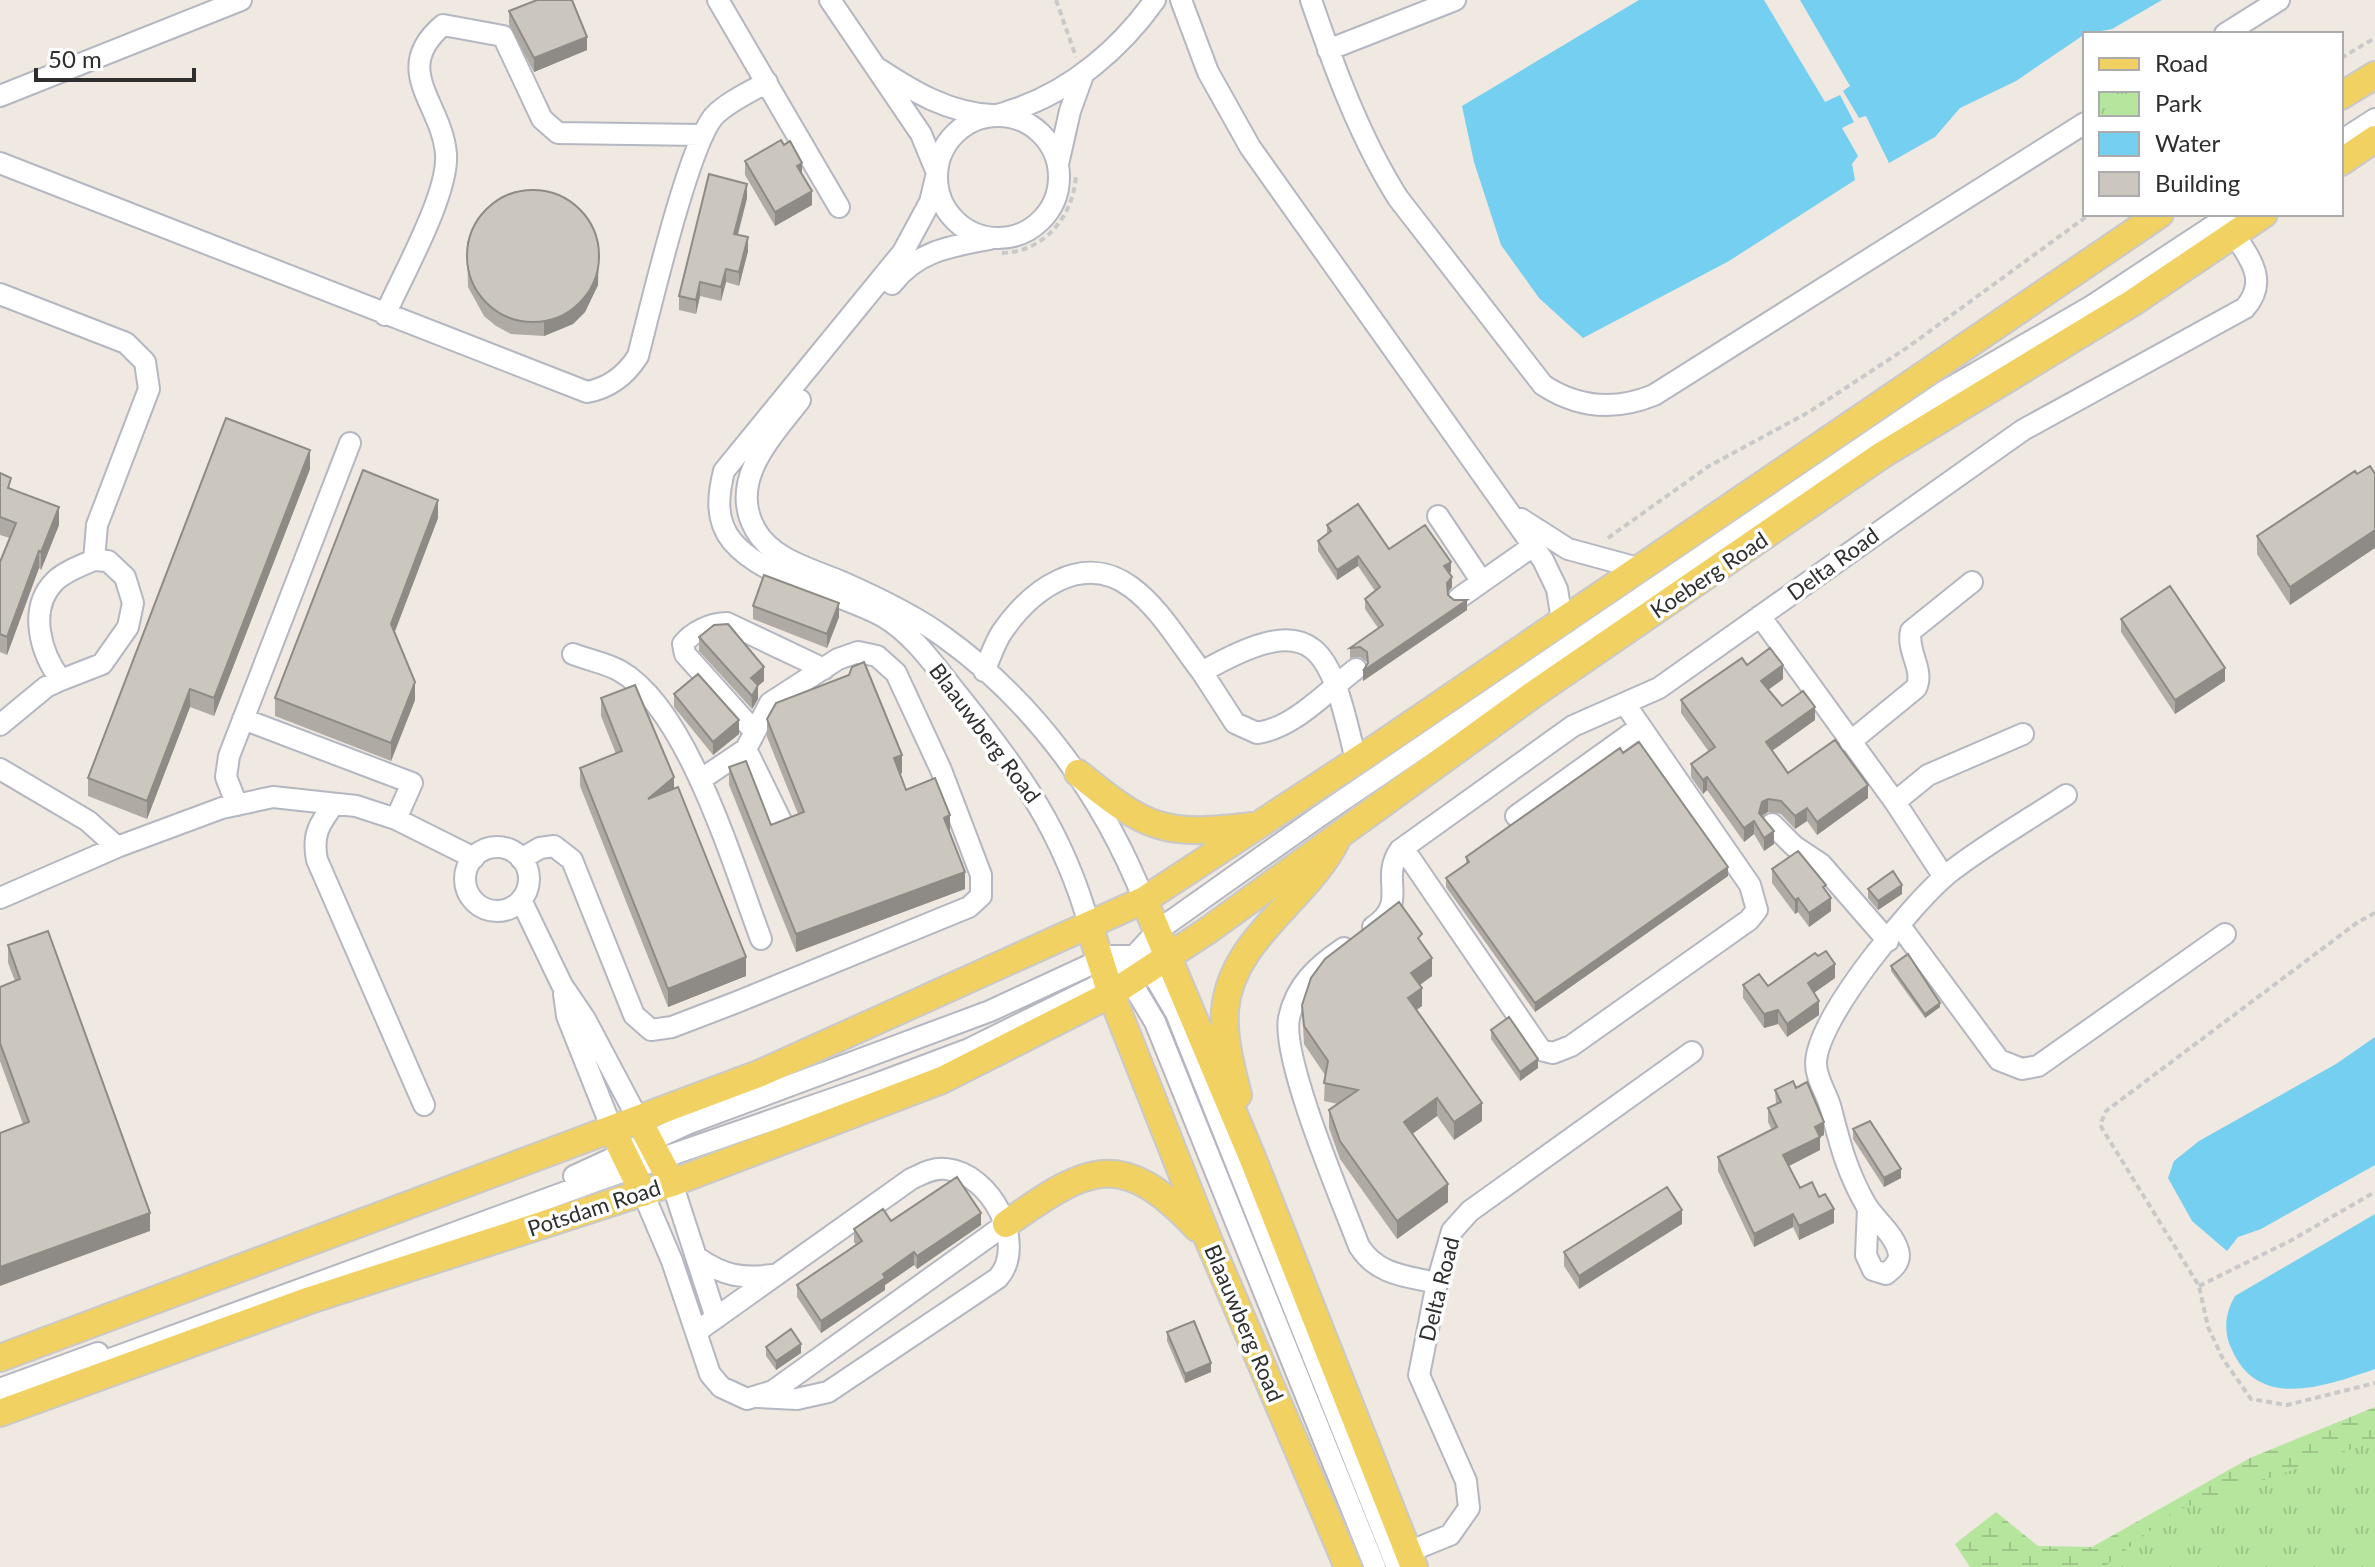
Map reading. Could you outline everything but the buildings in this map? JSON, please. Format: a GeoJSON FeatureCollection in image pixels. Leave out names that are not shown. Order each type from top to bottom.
{"type":"FeatureCollection","features":[{"type":"Feature","properties":{"kind":"main road"},"geometry":{"type":"LineString","coordinates":[[2343,95],[2375,75]]}},
{"type":"Feature","properties":{"kind":"main road"},"geometry":{"type":"LineString","coordinates":[[2343,161],[2375,139]]}},
{"type":"Feature","properties":{"kind":"main road","name":"Koeberg Road"},"geometry":{"type":"LineString","coordinates":[[1144,900],[1260,825],[2157,216]]}},
{"type":"Feature","properties":{"kind":"main road","name":"Koeberg Road"},"geometry":{"type":"LineString","coordinates":[[1127,972],[1342,830],[1882,455],[2132,303],[2227,220],[2252,216]]}},
{"type":"Feature","properties":{"kind":"main road"},"geometry":{"type":"LineString","coordinates":[[1078,773],[1127,812],[1156,826],[1187,832],[1260,825]]}},
{"type":"Feature","properties":{"kind":"main road"},"geometry":{"type":"LineString","coordinates":[[1252,1157],[1226,1040],[1225,1012],[1229,986],[1249,949],[1319,872],[1342,830]]}},
{"type":"Feature","properties":{"kind":"main road"},"geometry":{"type":"LineString","coordinates":[[0,1358],[623,1150],[649,1139],[761,1073],[1090,928],[1144,900]]}},
{"type":"Feature","properties":{"kind":"main road","name":"Blaauwberg Road"},"geometry":{"type":"LineString","coordinates":[[1127,972],[1157,931],[1144,900]]}},
{"type":"Feature","properties":{"kind":"main road","name":"Blaauwberg Road"},"geometry":{"type":"LineString","coordinates":[[1090,928],[1127,972],[1252,1157],[1406,1562]]}},
{"type":"Feature","properties":{"kind":"main road","name":"Blaauwberg Road"},"geometry":{"type":"LineString","coordinates":[[1127,972],[1208,1239],[1348,1567]]}},
{"type":"Feature","properties":{"kind":"main road","name":"Potsdam Road"},"geometry":{"type":"LineString","coordinates":[[0,1413],[310,1300],[672,1183],[942,1080],[1127,972]]}},
{"type":"Feature","properties":{"kind":"main road"},"geometry":{"type":"LineString","coordinates":[[649,1139],[672,1183]]}},
{"type":"Feature","properties":{"kind":"main road"},"geometry":{"type":"LineString","coordinates":[[623,1150],[643,1193]]}},
{"type":"Feature","properties":{"kind":"main road"},"geometry":{"type":"LineString","coordinates":[[1006,1224],[1069,1182],[1112,1173],[1135,1178],[1158,1189],[1208,1239]]}},
{"type":"Feature","properties":{"kind":"street"},"geometry":{"type":"LineString","coordinates":[[0,96],[241,0]]}},
{"type":"Feature","properties":{"kind":"street"},"geometry":{"type":"LineString","coordinates":[[718,0],[839,207]]}},
{"type":"Feature","properties":{"kind":"street"},"geometry":{"type":"LineString","coordinates":[[830,0],[921,134],[937,173],[942,204],[950,217],[990,246]]}},
{"type":"Feature","properties":{"kind":"street"},"geometry":{"type":"LineString","coordinates":[[1080,67],[1070,111],[1067,166],[1048,214],[1028,231],[990,246],[941,248],[918,259],[900,273],[763,449],[750,473],[747,490],[751,519],[725,528],[718,497],[724,471],[903,252],[930,202],[949,140],[977,119],[1039,101],[1080,67],[1121,40],[1155,0]]}},
{"type":"Feature","properties":{"kind":"street"},"geometry":{"type":"LineString","coordinates":[[1181,0],[1208,72],[1250,147],[1533,546],[1557,589],[1562,620]]}},
{"type":"Feature","properties":{"kind":"street"},"geometry":{"type":"LineString","coordinates":[[1311,0],[1328,50],[1380,170],[1398,198],[1528,368],[1560,396],[1603,406],[1621,405],[1654,395],[2083,124]]}},
{"type":"Feature","properties":{"kind":"street"},"geometry":{"type":"LineString","coordinates":[[1328,50],[1455,0]]}},
{"type":"Feature","properties":{"kind":"street"},"geometry":{"type":"LineString","coordinates":[[2228,32],[2279,0]]}},
{"type":"Feature","properties":{"kind":"street"},"geometry":{"type":"LineString","coordinates":[[385,315],[446,172],[443,140],[419,66],[423,45],[443,25],[503,36],[542,119],[558,133],[703,135]]}},
{"type":"Feature","properties":{"kind":"street"},"geometry":{"type":"LineString","coordinates":[[876,67],[927,99],[1023,121],[1045,138],[1067,166]]}},
{"type":"Feature","properties":{"kind":"street"},"geometry":{"type":"LineString","coordinates":[[0,163],[567,387],[587,392],[600,390],[629,370],[638,356],[703,135],[724,108],[767,82]]}},
{"type":"Feature","properties":{"kind":"street"},"geometry":{"type":"LineString","coordinates":[[2343,140],[2375,119]]}},
{"type":"Feature","properties":{"kind":"street"},"geometry":{"type":"LineString","coordinates":[[1157,931],[1930,400],[2090,307],[2227,220]]}},
{"type":"Feature","properties":{"kind":"street","name":"Delta Road"},"geometry":{"type":"LineString","coordinates":[[1403,848],[1573,726],[1659,688],[2023,430],[2245,308],[2256,293],[2258,279],[2227,220]]}},
{"type":"Feature","properties":{"kind":"street"},"geometry":{"type":"LineString","coordinates":[[0,294],[126,343],[145,362],[149,389],[97,525],[94,560]]}},
{"type":"Feature","properties":{"kind":"street"},"geometry":{"type":"LineString","coordinates":[[237,805],[226,777],[229,756],[350,443]]}},
{"type":"Feature","properties":{"kind":"street"},"geometry":{"type":"LineString","coordinates":[[1509,510],[1568,549],[1638,568]]}},
{"type":"Feature","properties":{"kind":"street"},"geometry":{"type":"LineString","coordinates":[[1438,516],[1482,582]]}},
{"type":"Feature","properties":{"kind":"street","name":"Blaauwberg Road"},"geometry":{"type":"LineString","coordinates":[[751,519],[756,531],[775,551],[889,606],[944,637],[1040,725],[1078,773],[1109,823],[1144,900]]}},
{"type":"Feature","properties":{"kind":"street","name":"Blaauwberg Road"},"geometry":{"type":"LineString","coordinates":[[725,528],[745,554],[771,569],[886,618],[922,651],[1034,794],[1080,889],[1090,928]]}},
{"type":"Feature","properties":{"kind":"street"},"geometry":{"type":"LineString","coordinates":[[1459,598],[1533,546]]}},
{"type":"Feature","properties":{"kind":"street"},"geometry":{"type":"LineString","coordinates":[[0,725],[46,687],[102,664],[128,627],[133,603],[125,577],[108,561],[94,560],[55,580],[45,597],[40,646],[61,680]]}},
{"type":"Feature","properties":{"kind":"street"},"geometry":{"type":"LineString","coordinates":[[984,671],[1000,635],[1027,602],[1052,584],[1083,571],[1114,577],[1135,590],[1202,672],[1235,723],[1257,733],[1284,724],[1356,669]]}},
{"type":"Feature","properties":{"kind":"street"},"geometry":{"type":"LineString","coordinates":[[1850,742],[1916,688],[1920,677],[1909,649],[1911,631],[1972,582]]}},
{"type":"Feature","properties":{"kind":"street"},"geometry":{"type":"LineString","coordinates":[[1760,616],[1895,802],[1944,877]]}},
{"type":"Feature","properties":{"kind":"street"},"geometry":{"type":"LineString","coordinates":[[783,825],[750,740],[685,654],[683,644],[686,639],[717,623],[727,623],[824,669]]}},
{"type":"Feature","properties":{"kind":"street"},"geometry":{"type":"LineString","coordinates":[[1202,672],[1246,648],[1290,639],[1318,654],[1338,683],[1356,760]]}},
{"type":"Feature","properties":{"kind":"street"},"geometry":{"type":"LineString","coordinates":[[521,859],[540,848],[554,846],[572,860],[634,1015],[651,1030],[672,1027],[724,1007],[969,907],[981,896],[981,875],[941,770],[896,673],[877,656],[858,652],[770,703],[750,740],[700,780]]}},
{"type":"Feature","properties":{"kind":"street"},"geometry":{"type":"LineString","coordinates":[[573,654],[620,671],[647,693],[672,728],[700,780],[761,939]]}},
{"type":"Feature","properties":{"kind":"street"},"geometry":{"type":"LineString","coordinates":[[1437,1283],[1380,1269],[1364,1253],[1313,1123],[1288,1035],[1293,1005],[1308,977],[1384,919],[1393,904],[1392,866],[1403,848],[1541,1050],[1553,1053],[1571,1046],[1749,920],[1757,910],[1750,885],[1625,704]]}},
{"type":"Feature","properties":{"kind":"street"},"geometry":{"type":"LineString","coordinates":[[243,719],[412,783],[396,819]]}},
{"type":"Feature","properties":{"kind":"street"},"geometry":{"type":"LineString","coordinates":[[1516,816],[1640,727]]}},
{"type":"Feature","properties":{"kind":"street"},"geometry":{"type":"LineString","coordinates":[[1895,802],[1928,775],[2023,734]]}},
{"type":"Feature","properties":{"kind":"street"},"geometry":{"type":"LineString","coordinates":[[0,769],[88,821],[117,847]]}},
{"type":"Feature","properties":{"kind":"street"},"geometry":{"type":"LineString","coordinates":[[1868,1208],[1846,1170],[1816,1062],[1827,1030],[1858,975],[1944,877],[2066,795]]}},
{"type":"Feature","properties":{"kind":"street"},"geometry":{"type":"LineString","coordinates":[[0,898],[117,847],[237,805],[273,797],[356,806],[396,819],[474,858]]}},
{"type":"Feature","properties":{"kind":"street"},"geometry":{"type":"LineString","coordinates":[[334,804],[319,824],[313,841],[317,860],[424,1105]]}},
{"type":"Feature","properties":{"kind":"street"},"geometry":{"type":"LineString","coordinates":[[1772,824],[1794,846],[1821,864],[1894,934],[1999,1060],[2022,1069],[2038,1066],[2225,934]]}},
{"type":"Feature","properties":{"kind":"street"},"geometry":{"type":"LineString","coordinates":[[501,847],[521,859],[529,883],[521,900],[504,910],[484,908],[476,903],[466,886],[468,866],[474,858],[491,848],[501,847]]}},
{"type":"Feature","properties":{"kind":"street"},"geometry":{"type":"LineString","coordinates":[[521,900],[562,985],[585,1019],[649,1139]]}},
{"type":"Feature","properties":{"kind":"street"},"geometry":{"type":"LineString","coordinates":[[649,1139],[969,1049],[1127,972]]}},
{"type":"Feature","properties":{"kind":"street"},"geometry":{"type":"LineString","coordinates":[[0,1400],[649,1139],[990,1011],[1127,972]]}},
{"type":"Feature","properties":{"kind":"street"},"geometry":{"type":"LineString","coordinates":[[1127,972],[1176,1013],[1406,1562]]}},
{"type":"Feature","properties":{"kind":"street"},"geometry":{"type":"LineString","coordinates":[[1127,972],[1155,1022],[1375,1567]]}},
{"type":"Feature","properties":{"kind":"street"},"geometry":{"type":"LineString","coordinates":[[562,985],[567,1016],[623,1150]]}},
{"type":"Feature","properties":{"kind":"street","name":"Delta Road"},"geometry":{"type":"LineString","coordinates":[[1406,1562],[1450,1535],[1469,1508],[1466,1481],[1419,1375],[1437,1283],[1452,1231],[1463,1218],[1692,1052]]}},
{"type":"Feature","properties":{"kind":"street"},"geometry":{"type":"LineString","coordinates":[[0,1389],[589,1170],[623,1150]]}},
{"type":"Feature","properties":{"kind":"street"},"geometry":{"type":"LineString","coordinates":[[643,1193],[696,1332],[702,1359],[721,1387],[747,1399],[797,1399],[828,1392],[977,1294],[1007,1267],[1011,1250],[1006,1224],[987,1196],[963,1173],[947,1168],[932,1169],[911,1179],[696,1332]]}},
{"type":"Feature","properties":{"kind":"street"},"geometry":{"type":"LineString","coordinates":[[672,1183],[716,1318]]}},
{"type":"Feature","properties":{"kind":"street"},"geometry":{"type":"LineString","coordinates":[[759,1397],[1006,1224]]}},
{"type":"Feature","properties":{"kind":"street"},"geometry":{"type":"LineString","coordinates":[[698,1258],[717,1271],[735,1277],[773,1275]]}},
{"type":"Feature","properties":{"kind":"path"},"geometry":{"type":"LineString","coordinates":[[1056,0],[1080,67]]}},
{"type":"Feature","properties":{"kind":"path"},"geometry":{"type":"LineString","coordinates":[[2343,57],[2375,38]]}},
{"type":"Feature","properties":{"kind":"path"},"geometry":{"type":"LineString","coordinates":[[990,246],[1025,249],[1053,231],[1073,199],[1067,166]]}},
{"type":"Feature","properties":{"kind":"path"},"geometry":{"type":"LineString","coordinates":[[1603,541],[1709,466],[1809,412],[1908,347],[2087,216]]}},
{"type":"Feature","properties":{"kind":"path"},"geometry":{"type":"LineString","coordinates":[[2375,913],[2358,922],[2106,1111],[2100,1125],[2199,1286],[2208,1327],[2223,1359],[2251,1399],[2287,1405],[2375,1383]]}},
{"type":"Feature","properties":{"kind":"path"},"geometry":{"type":"LineString","coordinates":[[2199,1286],[2288,1242],[2375,1192]]}},
{"type":"Feature","properties":{"kind":"green space"},"geometry":{"type":"Polygon","coordinates":[[[2375,1407],[2375,1567],[1970,1567],[1955,1544],[1996,1512],[2038,1546],[2092,1547],[2250,1458],[2375,1407]]]}},
{"type":"Feature","properties":{"kind":"green space"},"geometry":{"type":"Polygon","coordinates":[[[2375,1441],[2375,1567],[2104,1567],[2175,1511],[2375,1441]]]}},
{"type":"Feature","properties":{"kind":"water"},"geometry":{"type":"Polygon","coordinates":[[[1639,0],[1764,0],[1825,102],[1840,95],[1854,122],[1842,128],[1858,156],[1852,164],[1855,180],[1729,261],[1583,338],[1539,298],[1501,245],[1474,162],[1462,106],[1639,0]]]}},
{"type":"Feature","properties":{"kind":"water"},"geometry":{"type":"Polygon","coordinates":[[[1800,0],[2162,0],[2112,29],[2083,32],[2083,35],[2016,81],[1960,108],[1935,137],[1889,163],[1866,116],[1859,118],[1843,91],[1850,86],[1800,0]]]}},
{"type":"Feature","properties":{"kind":"water"},"geometry":{"type":"Polygon","coordinates":[[[2375,1037],[2375,1165],[2261,1229],[2238,1237],[2227,1251],[2192,1221],[2168,1178],[2174,1161],[2199,1141],[2336,1064],[2375,1037]]]}},
{"type":"Feature","properties":{"kind":"water"},"geometry":{"type":"Polygon","coordinates":[[[2375,1214],[2375,1369],[2315,1387],[2276,1387],[2259,1381],[2244,1369],[2227,1336],[2226,1323],[2235,1296],[2375,1214]]]}}]}
